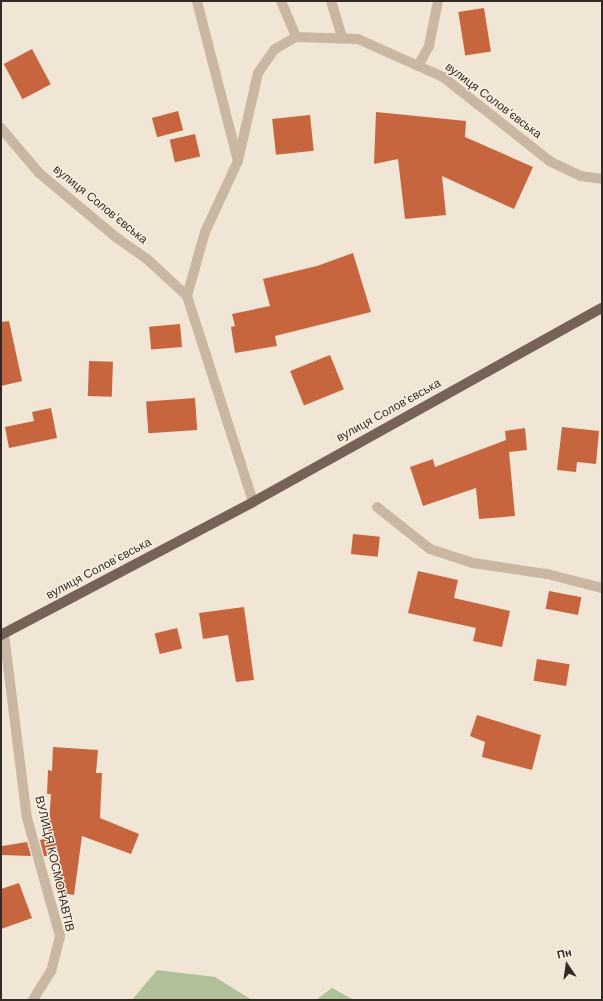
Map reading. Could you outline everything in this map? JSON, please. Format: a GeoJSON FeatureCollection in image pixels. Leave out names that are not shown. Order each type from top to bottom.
{"type":"FeatureCollection","features":[{"type":"Feature","properties":{"kind":"main road","name":"вулиця Соловʼєвська"},"geometry":{"type":"LineString","coordinates":[[3,635],[252,502],[602,308]]}},
{"type":"Feature","properties":{"kind":"street"},"geometry":{"type":"LineString","coordinates":[[197,1],[238,161]]}},
{"type":"Feature","properties":{"kind":"street"},"geometry":{"type":"LineString","coordinates":[[187,296],[205,232],[238,161],[258,73],[275,49],[296,37],[281,1]]}},
{"type":"Feature","properties":{"kind":"street"},"geometry":{"type":"LineString","coordinates":[[330,1],[342,38]]}},
{"type":"Feature","properties":{"kind":"street"},"geometry":{"type":"LineString","coordinates":[[418,66],[429,46],[438,1]]}},
{"type":"Feature","properties":{"kind":"street","name":"вулиця Соловʼєвська"},"geometry":{"type":"LineString","coordinates":[[296,37],[358,39],[443,77],[551,162],[581,176],[602,179]]}},
{"type":"Feature","properties":{"kind":"street","name":"вулиця Соловʼєвська"},"geometry":{"type":"LineString","coordinates":[[1,128],[40,173],[117,238],[147,259],[187,296],[252,502]]}},
{"type":"Feature","properties":{"kind":"street"},"geometry":{"type":"LineString","coordinates":[[378,506],[430,549],[473,563],[547,574],[602,588]]}},
{"type":"Feature","properties":{"kind":"street","name":"ВУЛИЦЯ КОСМОНАВТІВ"},"geometry":{"type":"LineString","coordinates":[[3,635],[27,818],[60,936],[51,971],[33,1000]]}},
{"type":"Feature","properties":{"kind":"green space"},"geometry":{"type":"Polygon","coordinates":[[[157,970],[215,977],[252,1000],[132,1000],[157,970]]]}},
{"type":"Feature","properties":{"kind":"green space"},"geometry":{"type":"Polygon","coordinates":[[[332,988],[354,1000],[316,1000],[332,988]]]}},
{"type":"Feature","properties":{"kind":"building"},"geometry":{"type":"Polygon","coordinates":[[[484,8],[491,51],[465,56],[458,12],[484,8]]]}},
{"type":"Feature","properties":{"kind":"building"},"geometry":{"type":"Polygon","coordinates":[[[32,49],[51,84],[23,99],[4,64],[32,49]]]}},
{"type":"Feature","properties":{"kind":"building"},"geometry":{"type":"Polygon","coordinates":[[[178,111],[183,130],[157,137],[152,118],[178,111]]]}},
{"type":"Feature","properties":{"kind":"building"},"geometry":{"type":"Polygon","coordinates":[[[376,112],[466,121],[465,137],[533,167],[514,209],[442,176],[446,215],[405,219],[398,159],[374,164],[376,112]]]}},
{"type":"Feature","properties":{"kind":"building"},"geometry":{"type":"Polygon","coordinates":[[[310,115],[314,151],[276,155],[272,119],[310,115]]]}},
{"type":"Feature","properties":{"kind":"building"},"geometry":{"type":"Polygon","coordinates":[[[195,134],[200,156],[175,162],[170,140],[195,134]]]}},
{"type":"Feature","properties":{"kind":"building"},"geometry":{"type":"Polygon","coordinates":[[[353,253],[371,312],[275,336],[277,346],[235,353],[231,327],[235,326],[232,314],[270,306],[263,279],[317,266],[353,253]]]}},
{"type":"Feature","properties":{"kind":"building"},"geometry":{"type":"Polygon","coordinates":[[[9,321],[22,381],[1,386],[1,322],[9,321]]]}},
{"type":"Feature","properties":{"kind":"building"},"geometry":{"type":"Polygon","coordinates":[[[180,324],[182,347],[151,350],[149,327],[180,324]]]}},
{"type":"Feature","properties":{"kind":"building"},"geometry":{"type":"Polygon","coordinates":[[[330,355],[344,389],[304,405],[290,371],[330,355]]]}},
{"type":"Feature","properties":{"kind":"building"},"geometry":{"type":"Polygon","coordinates":[[[89,361],[113,362],[112,397],[88,396],[89,361]]]}},
{"type":"Feature","properties":{"kind":"building"},"geometry":{"type":"Polygon","coordinates":[[[195,398],[197,430],[148,433],[146,401],[195,398]]]}},
{"type":"Feature","properties":{"kind":"building"},"geometry":{"type":"Polygon","coordinates":[[[51,408],[57,438],[9,448],[5,427],[34,421],[32,412],[51,408]]]}},
{"type":"Feature","properties":{"kind":"building"},"geometry":{"type":"Polygon","coordinates":[[[562,427],[599,431],[596,464],[577,462],[576,472],[557,470],[562,427]]]}},
{"type":"Feature","properties":{"kind":"building"},"geometry":{"type":"Polygon","coordinates":[[[525,428],[527,450],[509,452],[515,516],[479,519],[476,488],[423,506],[410,467],[433,459],[435,467],[506,440],[505,431],[525,428]]]}},
{"type":"Feature","properties":{"kind":"building"},"geometry":{"type":"Polygon","coordinates":[[[353,534],[380,537],[378,557],[351,554],[353,534]]]}},
{"type":"Feature","properties":{"kind":"building"},"geometry":{"type":"Polygon","coordinates":[[[418,571],[458,580],[454,598],[510,611],[502,647],[473,641],[476,628],[408,613],[418,571]]]}},
{"type":"Feature","properties":{"kind":"building"},"geometry":{"type":"Polygon","coordinates":[[[549,591],[581,597],[578,615],[546,609],[549,591]]]}},
{"type":"Feature","properties":{"kind":"building"},"geometry":{"type":"Polygon","coordinates":[[[244,607],[254,680],[236,682],[228,635],[203,639],[199,613],[244,607]]]}},
{"type":"Feature","properties":{"kind":"building"},"geometry":{"type":"Polygon","coordinates":[[[177,628],[182,648],[160,654],[155,634],[177,628]]]}},
{"type":"Feature","properties":{"kind":"building"},"geometry":{"type":"Polygon","coordinates":[[[537,659],[570,664],[566,686],[534,681],[537,659]]]}},
{"type":"Feature","properties":{"kind":"building"},"geometry":{"type":"Polygon","coordinates":[[[477,715],[541,735],[532,770],[482,757],[485,742],[470,736],[477,715]]]}},
{"type":"Feature","properties":{"kind":"building"},"geometry":{"type":"Polygon","coordinates":[[[53,747],[98,750],[96,773],[102,773],[100,818],[139,834],[131,854],[82,836],[74,895],[56,892],[60,857],[44,856],[40,840],[48,838],[51,794],[47,794],[48,770],[52,771],[53,747]]]}},
{"type":"Feature","properties":{"kind":"building"},"geometry":{"type":"Polygon","coordinates":[[[27,842],[31,856],[2,855],[2,846],[27,842]]]}},
{"type":"Feature","properties":{"kind":"building"},"geometry":{"type":"Polygon","coordinates":[[[19,883],[32,918],[1,929],[1,889],[19,883]]]}}]}
